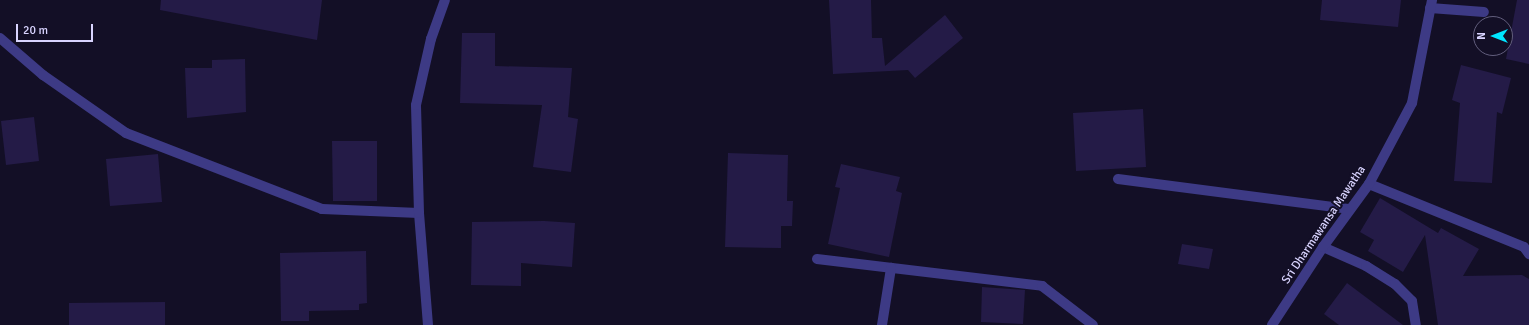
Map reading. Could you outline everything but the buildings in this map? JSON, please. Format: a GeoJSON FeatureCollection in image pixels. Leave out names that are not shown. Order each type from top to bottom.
{"type":"FeatureCollection","features":[{"type":"Feature","properties":{"kind":"street"},"geometry":{"type":"LineString","coordinates":[[428,325],[419,213],[416,105],[431,39],[445,0]]}},
{"type":"Feature","properties":{"kind":"street"},"geometry":{"type":"LineString","coordinates":[[1431,4],[1484,12]]}},
{"type":"Feature","properties":{"kind":"street","name":"Sri Dharmawansa Mawatha"},"geometry":{"type":"LineString","coordinates":[[1272,325],[1323,247],[1369,184],[1412,103],[1431,4]]}},
{"type":"Feature","properties":{"kind":"street"},"geometry":{"type":"LineString","coordinates":[[0,38],[43,75],[126,132],[322,209],[419,213]]}},
{"type":"Feature","properties":{"kind":"street"},"geometry":{"type":"LineString","coordinates":[[1118,179],[1350,209]]}},
{"type":"Feature","properties":{"kind":"street"},"geometry":{"type":"LineString","coordinates":[[1369,184],[1524,248],[1529,254]]}},
{"type":"Feature","properties":{"kind":"street"},"geometry":{"type":"LineString","coordinates":[[1323,247],[1366,266],[1395,284],[1412,301],[1416,325]]}},
{"type":"Feature","properties":{"kind":"street"},"geometry":{"type":"LineString","coordinates":[[817,259],[1042,286],[1093,325]]}},
{"type":"Feature","properties":{"kind":"street"},"geometry":{"type":"LineString","coordinates":[[882,325],[891,268]]}}]}
